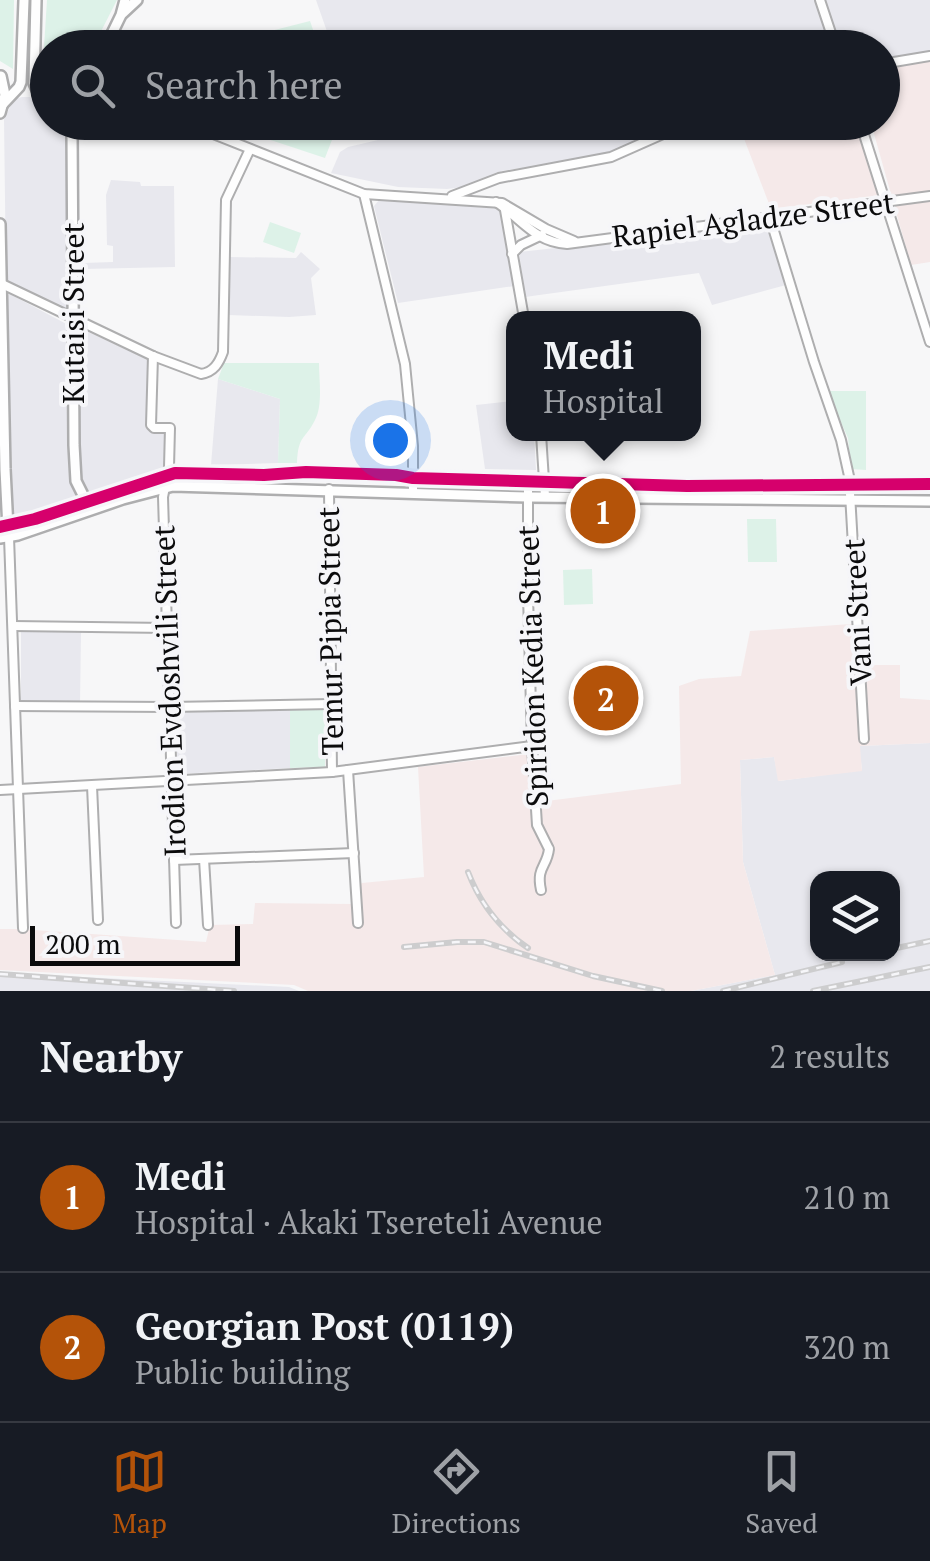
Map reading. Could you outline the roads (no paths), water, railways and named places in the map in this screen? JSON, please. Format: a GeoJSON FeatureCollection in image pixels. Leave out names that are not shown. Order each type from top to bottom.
{"type":"FeatureCollection","features":[{"type":"Feature","properties":{"kind":"main road"},"geometry":{"type":"LineString","coordinates":[[24,0],[31,30]]}},
{"type":"Feature","properties":{"kind":"main road"},"geometry":{"type":"LineString","coordinates":[[2,109],[20,87],[36,0]]}},
{"type":"Feature","properties":{"kind":"main road"},"geometry":{"type":"LineString","coordinates":[[114,30],[125,0]]}},
{"type":"Feature","properties":{"kind":"main road"},"geometry":{"type":"LineString","coordinates":[[122,14],[137,0]]}},
{"type":"Feature","properties":{"kind":"main road"},"geometry":{"type":"LineString","coordinates":[[0,75],[16,81],[21,72]]}},
{"type":"Feature","properties":{"kind":"main road"},"geometry":{"type":"LineString","coordinates":[[0,75],[4,87],[2,109]]}},
{"type":"Feature","properties":{"kind":"main road","name":"Kutaisi Street"},"geometry":{"type":"LineString","coordinates":[[72,140],[76,480],[86,501]]}},
{"type":"Feature","properties":{"kind":"main road"},"geometry":{"type":"LineString","coordinates":[[0,224],[4,532]]}},
{"type":"Feature","properties":{"kind":"main road"},"geometry":{"type":"LineString","coordinates":[[4,532],[86,501],[191,472],[687,486],[930,484]]}},
{"type":"Feature","properties":{"kind":"main road"},"geometry":{"type":"LineString","coordinates":[[4,532],[164,488],[190,486],[528,497],[930,501]]}},
{"type":"Feature","properties":{"kind":"street"},"geometry":{"type":"LineString","coordinates":[[820,0],[830,30]]}},
{"type":"Feature","properties":{"kind":"street"},"geometry":{"type":"LineString","coordinates":[[900,61],[930,56]]}},
{"type":"Feature","properties":{"kind":"street","name":"Rapiel Agladze Street"},"geometry":{"type":"LineString","coordinates":[[227,140],[364,194],[509,205],[546,229],[576,242]]}},
{"type":"Feature","properties":{"kind":"street"},"geometry":{"type":"LineString","coordinates":[[446,198],[499,178],[611,158],[650,140]]}},
{"type":"Feature","properties":{"kind":"street"},"geometry":{"type":"LineString","coordinates":[[866,140],[930,342]]}},
{"type":"Feature","properties":{"kind":"street"},"geometry":{"type":"LineString","coordinates":[[0,283],[154,356],[202,374],[215,368],[222,355],[225,318],[225,205],[250,149]]}},
{"type":"Feature","properties":{"kind":"street"},"geometry":{"type":"LineString","coordinates":[[364,194],[405,364],[413,492]]}},
{"type":"Feature","properties":{"kind":"street","name":"Rapiel Agladze Street"},"geometry":{"type":"LineString","coordinates":[[500,205],[528,230],[552,243],[930,196]]}},
{"type":"Feature","properties":{"kind":"street"},"geometry":{"type":"LineString","coordinates":[[500,205],[523,311]]}},
{"type":"Feature","properties":{"kind":"street","name":"Vani Street"},"geometry":{"type":"LineString","coordinates":[[770,218],[842,440],[850,484],[864,739]]}},
{"type":"Feature","properties":{"kind":"street"},"geometry":{"type":"LineString","coordinates":[[512,254],[514,246],[535,222]]}},
{"type":"Feature","properties":{"kind":"street"},"geometry":{"type":"LineString","coordinates":[[512,254],[539,238],[546,229]]}},
{"type":"Feature","properties":{"kind":"street","name":"Irodion Evdoshvili Street"},"geometry":{"type":"LineString","coordinates":[[154,356],[151,425],[170,428],[164,488],[176,923]]}},
{"type":"Feature","properties":{"kind":"street"},"geometry":{"type":"LineString","coordinates":[[542,441],[545,496]]}},
{"type":"Feature","properties":{"kind":"street","name":"Spiridon Kedia Street"},"geometry":{"type":"LineString","coordinates":[[528,482],[532,746],[537,824],[549,854],[539,872],[541,890]]}},
{"type":"Feature","properties":{"kind":"street","name":"Temur Pipia Street"},"geometry":{"type":"LineString","coordinates":[[328,490],[332,772]]}},
{"type":"Feature","properties":{"kind":"street"},"geometry":{"type":"LineString","coordinates":[[4,532],[13,626],[23,928]]}},
{"type":"Feature","properties":{"kind":"street"},"geometry":{"type":"LineString","coordinates":[[13,626],[168,628]]}},
{"type":"Feature","properties":{"kind":"street"},"geometry":{"type":"LineString","coordinates":[[0,669],[14,669]]}},
{"type":"Feature","properties":{"kind":"street"},"geometry":{"type":"LineString","coordinates":[[15,706],[331,704]]}},
{"type":"Feature","properties":{"kind":"street"},"geometry":{"type":"LineString","coordinates":[[0,790],[332,772],[532,746]]}},
{"type":"Feature","properties":{"kind":"street","name":"Temur Pipia Street"},"geometry":{"type":"LineString","coordinates":[[348,770],[358,923]]}},
{"type":"Feature","properties":{"kind":"street"},"geometry":{"type":"LineString","coordinates":[[92,786],[98,920]]}},
{"type":"Feature","properties":{"kind":"street"},"geometry":{"type":"LineString","coordinates":[[174,860],[354,853]]}},
{"type":"Feature","properties":{"kind":"street"},"geometry":{"type":"LineString","coordinates":[[204,859],[208,925]]}},
{"type":"Feature","properties":{"kind":"railway"},"geometry":{"type":"LineString","coordinates":[[468,872],[492,914],[528,948]]}},
{"type":"Feature","properties":{"kind":"railway"},"geometry":{"type":"LineString","coordinates":[[900,947],[930,941]]}},
{"type":"Feature","properties":{"kind":"railway"},"geometry":{"type":"LineString","coordinates":[[404,947],[484,942],[593,976],[662,991]]}},
{"type":"Feature","properties":{"kind":"railway"},"geometry":{"type":"LineString","coordinates":[[723,991],[842,962]]}},
{"type":"Feature","properties":{"kind":"railway"},"geometry":{"type":"LineString","coordinates":[[813,991],[930,967]]}},
{"type":"Feature","properties":{"kind":"railway"},"geometry":{"type":"LineString","coordinates":[[0,974],[234,991]]}},
{"type":"Feature","properties":{"kind":"place","name":"Medi"},"geometry":{"type":"Point","coordinates":[603,511]}},
{"type":"Feature","properties":{"kind":"place","name":"Georgian Post (0119)"},"geometry":{"type":"Point","coordinates":[606,698]}}]}
